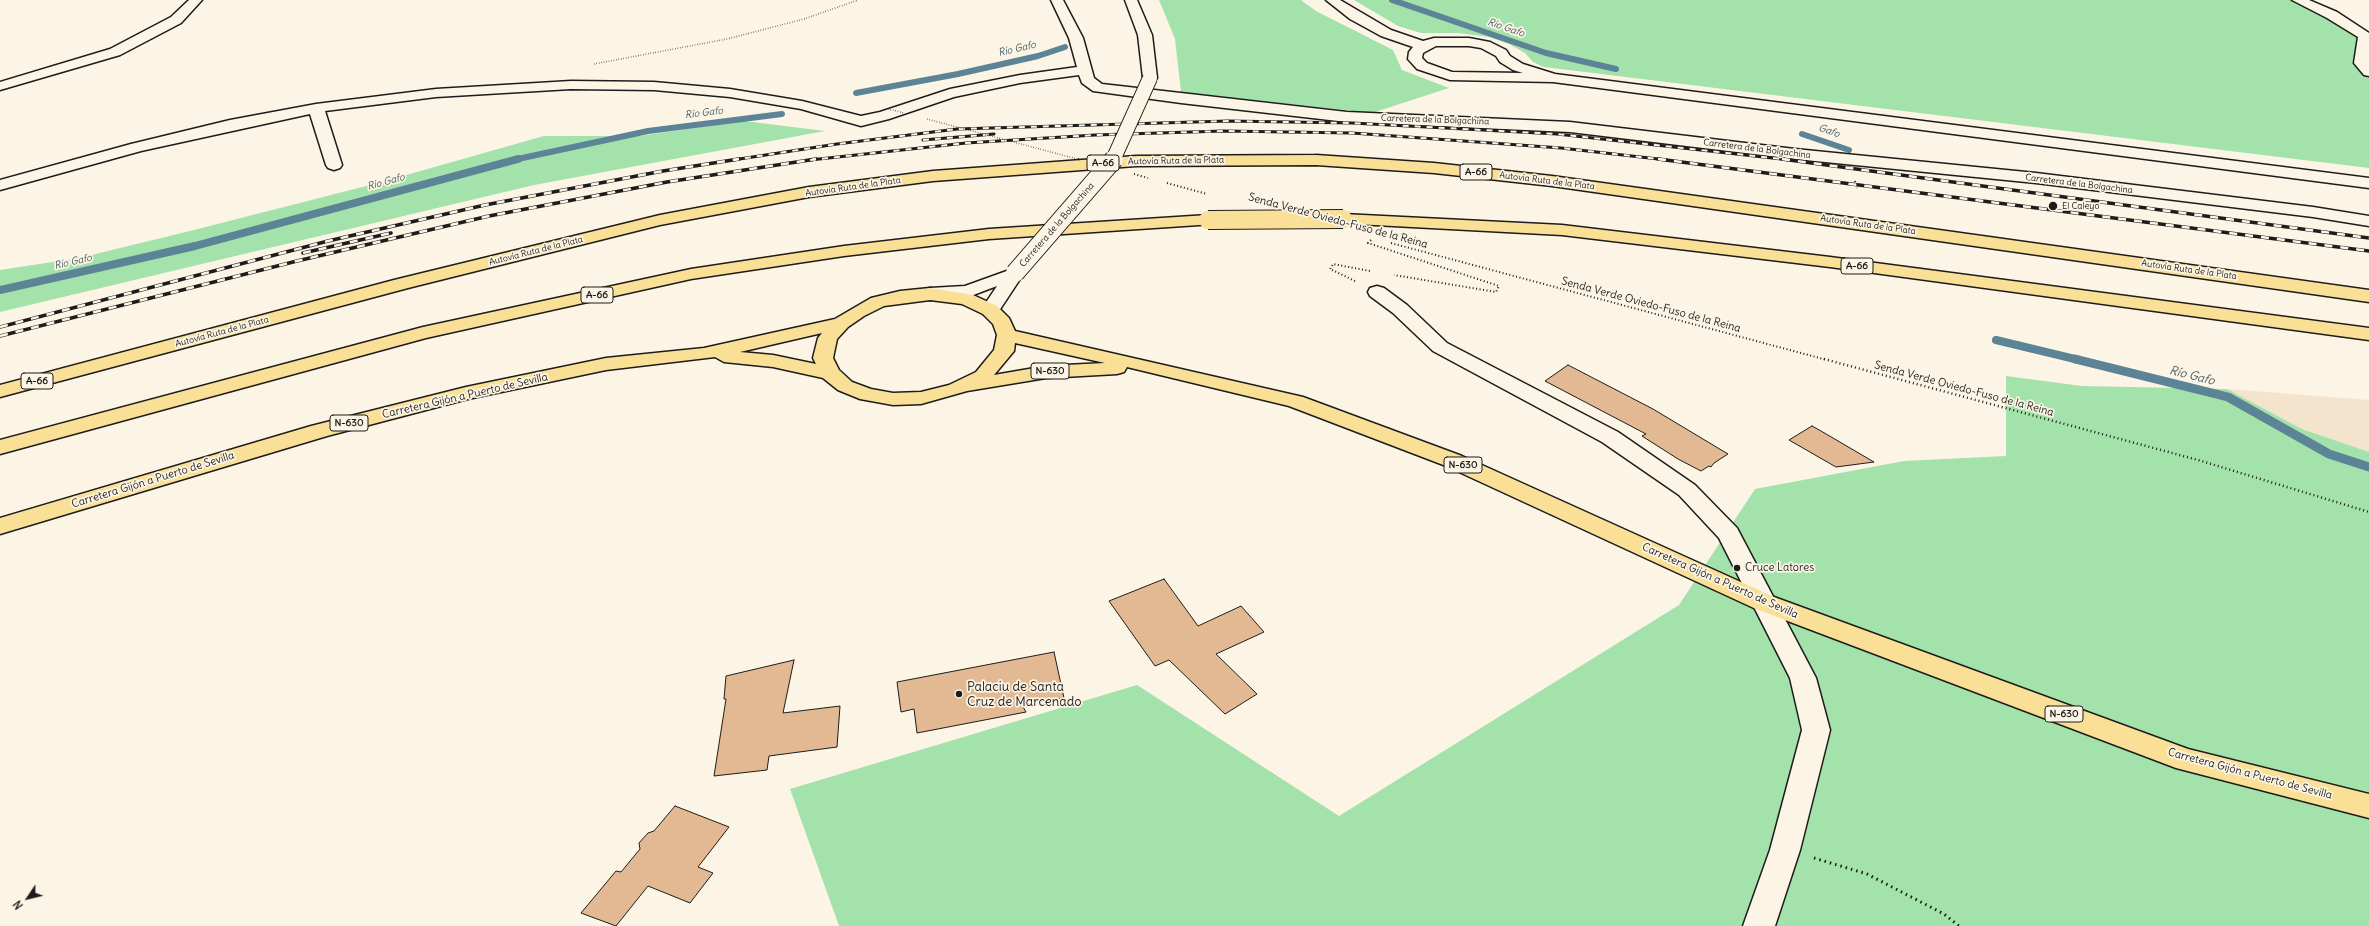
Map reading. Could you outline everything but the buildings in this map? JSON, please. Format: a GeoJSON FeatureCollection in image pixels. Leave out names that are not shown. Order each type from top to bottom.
{"type":"FeatureCollection","features":[{"type":"Feature","properties":{"kind":"highway","name":"Autovía Ruta de la Plata"},"geometry":{"type":"LineString","coordinates":[[0,391],[401,284],[660,220],[809,192],[940,175],[1136,161],[1316,160],[1442,168],[1552,181],[2369,296]]}},
{"type":"Feature","properties":{"kind":"highway","name":"A-66"},"geometry":{"type":"LineString","coordinates":[[0,447],[423,334],[691,274],[844,251],[989,234],[1208,220],[1343,219],[1562,230],[1838,263],[2369,334]]}},
{"type":"Feature","properties":{"kind":"highway","name":"N-630"},"geometry":{"type":"LineString","coordinates":[[930,294],[966,299],[990,310],[1002,322],[1007,335],[1004,351],[983,376],[956,389],[921,398],[893,399],[867,395],[845,386],[830,373],[823,358],[828,338],[841,323],[857,312],[878,302],[900,297],[930,294]]}},
{"type":"Feature","properties":{"kind":"highway","name":"Carretera Gijón a Puerto de Sevilla"},"geometry":{"type":"LineString","coordinates":[[0,526],[319,431],[466,394],[606,364],[704,354],[841,323]]}},
{"type":"Feature","properties":{"kind":"highway","name":"Carretera Gijón a Puerto de Sevilla"},"geometry":{"type":"LineString","coordinates":[[1007,335],[1296,401],[1454,461],[1766,603],[2186,760],[2369,806]]}},
{"type":"Feature","properties":{"kind":"highway","name":"Carretera Gijón a Puerto de Sevilla"},"geometry":{"type":"LineString","coordinates":[[704,354],[773,361],[830,373]]}},
{"type":"Feature","properties":{"kind":"highway","name":"Carretera Gijón a Puerto de Sevilla"},"geometry":{"type":"LineString","coordinates":[[956,389],[1046,372],[1145,366]]}},
{"type":"Feature","properties":{"kind":"street"},"geometry":{"type":"LineString","coordinates":[[0,86],[66,68],[115,52],[176,20],[196,0]]}},
{"type":"Feature","properties":{"kind":"street","name":"Carretera de la Bolgachina"},"geometry":{"type":"LineString","coordinates":[[1057,0],[1076,38],[1087,80],[1098,88],[1181,99],[1347,116],[1570,127],[1795,154],[2036,178],[2313,212],[2369,221]]}},
{"type":"Feature","properties":{"kind":"street","name":"Carretera de la Bolgachina"},"geometry":{"type":"LineString","coordinates":[[990,310],[1016,273],[1116,157],[1150,78],[1145,35],[1131,0]]}},
{"type":"Feature","properties":{"kind":"street"},"geometry":{"type":"LineString","coordinates":[[1332,0],[1355,16],[1386,33],[1423,46]]}},
{"type":"Feature","properties":{"kind":"street"},"geometry":{"type":"LineString","coordinates":[[2298,0],[2332,15],[2365,36],[2361,63],[2369,72]]}},
{"type":"Feature","properties":{"kind":"street"},"geometry":{"type":"LineString","coordinates":[[2311,0],[2322,5],[2332,15]]}},
{"type":"Feature","properties":{"kind":"street"},"geometry":{"type":"LineString","coordinates":[[1553,78],[1518,67],[1505,59],[1500,53],[1485,45],[1449,40],[1423,46],[1416,52],[1415,59],[1422,66],[1450,76],[1553,78],[2343,178],[2369,183]]}},
{"type":"Feature","properties":{"kind":"street"},"geometry":{"type":"LineString","coordinates":[[1483,76],[1497,72],[1504,66],[1505,59]]}},
{"type":"Feature","properties":{"kind":"street"},"geometry":{"type":"LineString","coordinates":[[0,185],[138,147],[316,108],[436,93],[571,84],[654,86],[730,93],[802,105],[861,121],[884,116],[950,93],[1084,70]]}},
{"type":"Feature","properties":{"kind":"street"},"geometry":{"type":"LineString","coordinates":[[316,108],[334,165]]}},
{"type":"Feature","properties":{"kind":"street"},"geometry":{"type":"LineString","coordinates":[[2343,178],[2369,178]]}},
{"type":"Feature","properties":{"kind":"street","name":"Carretera de la Bolgachina"},"geometry":{"type":"LineString","coordinates":[[930,294],[968,290],[1016,273]]}},
{"type":"Feature","properties":{"kind":"street"},"geometry":{"type":"LineString","coordinates":[[1377,292],[1400,309],[1440,347],[1490,376],[1610,437],[1687,490],[1730,534],[1803,678],[1816,730],[1785,850],[1760,926]]}},
{"type":"Feature","properties":{"kind":"path"},"geometry":{"type":"LineString","coordinates":[[588,65],[726,39],[804,19],[858,0]]}},
{"type":"Feature","properties":{"kind":"path"},"geometry":{"type":"LineString","coordinates":[[888,109],[904,114]]}},
{"type":"Feature","properties":{"kind":"path"},"geometry":{"type":"LineString","coordinates":[[927,119],[1087,162]]}},
{"type":"Feature","properties":{"kind":"path"},"geometry":{"type":"LineString","coordinates":[[1132,174],[1155,180]]}},
{"type":"Feature","properties":{"kind":"path"},"geometry":{"type":"LineString","coordinates":[[1162,182],[1215,196]]}},
{"type":"Feature","properties":{"kind":"path","name":"Senda Verde Oviedo-Fuso de la Reina"},"geometry":{"type":"LineString","coordinates":[[1365,236],[1372,238],[1368,243],[1499,286],[1496,292],[1388,274]]}},
{"type":"Feature","properties":{"kind":"path","name":"Senda Verde Oviedo-Fuso de la Reina"},"geometry":{"type":"LineString","coordinates":[[1388,242],[2198,460],[2369,512]]}},
{"type":"Feature","properties":{"kind":"path"},"geometry":{"type":"LineString","coordinates":[[1372,271],[1333,264],[1330,269],[1377,292]]}},
{"type":"Feature","properties":{"kind":"path"},"geometry":{"type":"LineString","coordinates":[[1785,850],[1867,874],[1944,914],[1959,926]]}},
{"type":"Feature","properties":{"kind":"shaded area"},"geometry":{"type":"Polygon","coordinates":[[[2227,389],[2369,400],[2369,452],[2302,429],[2227,389]]]}},
{"type":"Feature","properties":{"kind":"green space"},"geometry":{"type":"Polygon","coordinates":[[[1159,0],[1301,0],[1316,11],[1393,50],[1402,70],[1449,88],[1372,113],[1181,92],[1175,39],[1159,0]]]}},
{"type":"Feature","properties":{"kind":"green space"},"geometry":{"type":"Polygon","coordinates":[[[1354,0],[2298,0],[2365,36],[2369,72],[2369,168],[1544,67],[1533,62],[1525,53],[1509,44],[1489,37],[1458,33],[1421,33],[1398,26],[1354,0]]]}},
{"type":"Feature","properties":{"kind":"green space"},"geometry":{"type":"Polygon","coordinates":[[[744,121],[825,131],[534,185],[0,312],[0,270],[79,258],[190,231],[378,183],[544,136],[639,136],[744,121]]]}},
{"type":"Feature","properties":{"kind":"green space"},"geometry":{"type":"Polygon","coordinates":[[[2006,376],[2082,386],[2227,389],[2302,429],[2369,452],[2369,926],[839,926],[790,789],[1137,685],[1339,816],[1679,605],[1755,489],[1904,461],[2006,456],[2006,376]]]}},
{"type":"Feature","properties":{"kind":"waterway","name":"Río Gafo"},"geometry":{"type":"LineString","coordinates":[[1392,0],[1546,53],[1616,69]]}},
{"type":"Feature","properties":{"kind":"waterway","name":"Río Gafo"},"geometry":{"type":"LineString","coordinates":[[856,93],[958,74],[1038,56],[1065,47]]}},
{"type":"Feature","properties":{"kind":"waterway","name":"Río Gafo"},"geometry":{"type":"LineString","coordinates":[[513,160],[648,131],[782,114]]}},
{"type":"Feature","properties":{"kind":"waterway","name":"Gafo"},"geometry":{"type":"LineString","coordinates":[[1802,134],[1849,150]]}},
{"type":"Feature","properties":{"kind":"waterway","name":"Río Gafo"},"geometry":{"type":"LineString","coordinates":[[0,290],[195,246],[518,159]]}},
{"type":"Feature","properties":{"kind":"waterway","name":"Río Gafo"},"geometry":{"type":"LineString","coordinates":[[1996,340],[2079,360]]}},
{"type":"Feature","properties":{"kind":"waterway","name":"Río Gafo"},"geometry":{"type":"LineString","coordinates":[[2075,359],[2228,397],[2329,454],[2369,467]]}},
{"type":"Feature","properties":{"kind":"railway"},"geometry":{"type":"LineString","coordinates":[[733,160],[837,144],[957,129],[1228,121],[1352,123],[1557,134],[1787,160]]}},
{"type":"Feature","properties":{"kind":"railway"},"geometry":{"type":"LineString","coordinates":[[810,160],[966,143],[1095,135],[1223,131],[1352,133],[1561,148],[1667,160]]}},
{"type":"Feature","properties":{"kind":"railway"},"geometry":{"type":"LineString","coordinates":[[923,140],[994,134]]}},
{"type":"Feature","properties":{"kind":"railway"},"geometry":{"type":"LineString","coordinates":[[0,327],[328,241],[485,205],[663,171],[739,159]]}},
{"type":"Feature","properties":{"kind":"railway"},"geometry":{"type":"LineString","coordinates":[[0,336],[297,261],[489,216],[667,182],[816,159]]}},
{"type":"Feature","properties":{"kind":"railway"},"geometry":{"type":"LineString","coordinates":[[1658,159],[2369,251]]}},
{"type":"Feature","properties":{"kind":"railway"},"geometry":{"type":"LineString","coordinates":[[1782,159],[1787,160]]}},
{"type":"Feature","properties":{"kind":"railway"},"geometry":{"type":"LineString","coordinates":[[1787,160],[2369,238]]}},
{"type":"Feature","properties":{"kind":"railway"},"geometry":{"type":"LineString","coordinates":[[303,253],[391,233]]}},
{"type":"Feature","properties":{"kind":"place","name":"El Caleyo"},"geometry":{"type":"Point","coordinates":[2053,206]}},
{"type":"Feature","properties":{"kind":"place","name":"Cruce Latores"},"geometry":{"type":"Point","coordinates":[1737,568]}},
{"type":"Feature","properties":{"kind":"place","name":"Palaciu de Santa Cruz de Marcenado"},"geometry":{"type":"Point","coordinates":[959,694]}}]}
